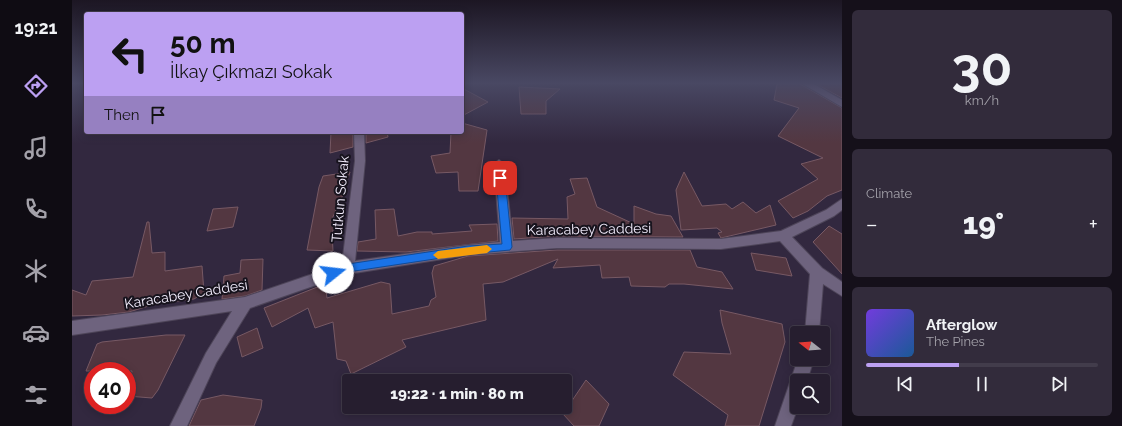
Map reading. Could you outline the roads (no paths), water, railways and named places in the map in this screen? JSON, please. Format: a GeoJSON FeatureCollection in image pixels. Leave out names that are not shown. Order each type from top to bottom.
{"type":"FeatureCollection","features":[{"type":"Feature","properties":{"kind":"street","name":"Tutkun Sokak"},"geometry":{"type":"LineString","coordinates":[[348,268],[360,161],[359,134]]}},
{"type":"Feature","properties":{"kind":"street"},"geometry":{"type":"LineString","coordinates":[[499,164],[507,247]]}},
{"type":"Feature","properties":{"kind":"street","name":"Karacabey Caddesi"},"geometry":{"type":"LineString","coordinates":[[72,328],[245,303],[348,268],[468,250],[557,243],[721,244],[783,236],[830,213],[842,204]]}},
{"type":"Feature","properties":{"kind":"street"},"geometry":{"type":"LineString","coordinates":[[783,236],[817,272],[842,290]]}},
{"type":"Feature","properties":{"kind":"street"},"geometry":{"type":"LineString","coordinates":[[813,326],[817,272]]}},
{"type":"Feature","properties":{"kind":"street"},"geometry":{"type":"LineString","coordinates":[[178,426],[211,358],[245,303]]}},
{"type":"Feature","properties":{"kind":"street"},"geometry":{"type":"LineString","coordinates":[[783,426],[790,406]]}}]}
